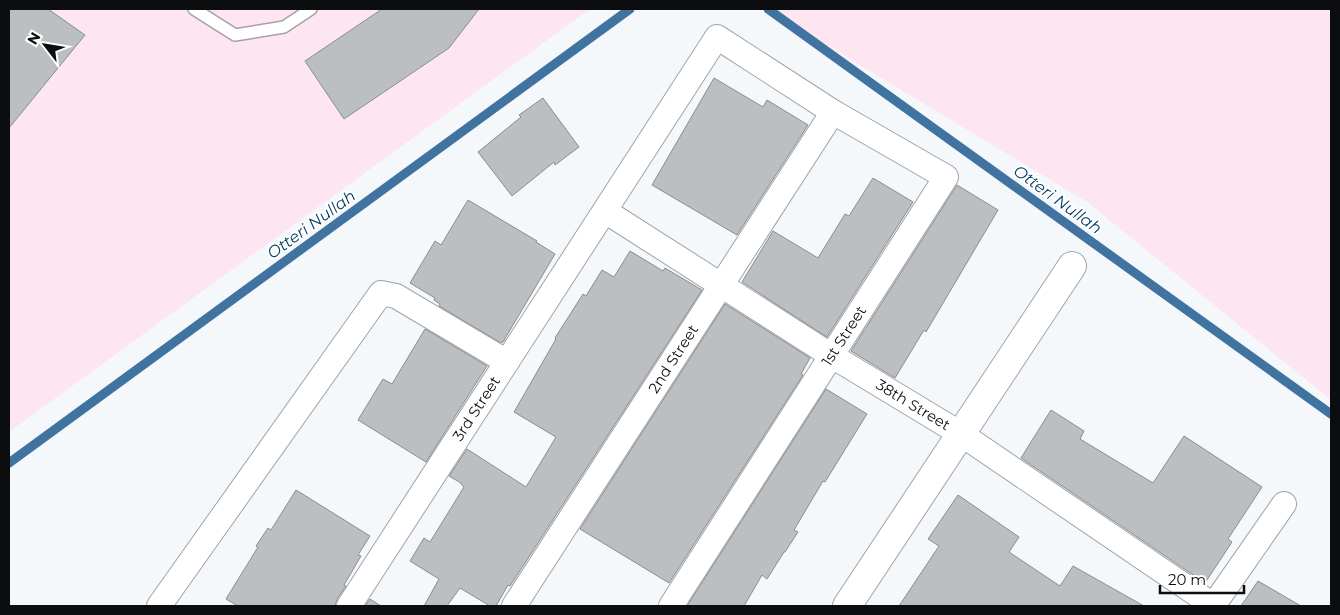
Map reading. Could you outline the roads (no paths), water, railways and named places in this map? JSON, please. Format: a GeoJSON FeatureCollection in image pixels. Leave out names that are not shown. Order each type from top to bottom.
{"type":"FeatureCollection","features":[{"type":"Feature","properties":{"kind":"street","name":"3rd Street"},"geometry":{"type":"LineString","coordinates":[[349,606],[717,37],[833,112]]}},
{"type":"Feature","properties":{"kind":"street","name":"2nd Street"},"geometry":{"type":"LineString","coordinates":[[514,606],[833,112]]}},
{"type":"Feature","properties":{"kind":"street","name":"1st Street"},"geometry":{"type":"LineString","coordinates":[[671,606],[946,176],[833,112]]}},
{"type":"Feature","properties":{"kind":"street","name":"38th Street"},"geometry":{"type":"LineString","coordinates":[[605,211],[832,356],[961,434],[1214,606]]}},
{"type":"Feature","properties":{"kind":"street"},"geometry":{"type":"LineString","coordinates":[[847,606],[1072,266]]}},
{"type":"Feature","properties":{"kind":"street"},"geometry":{"type":"LineString","coordinates":[[159,606],[380,292],[396,296],[507,362]]}},
{"type":"Feature","properties":{"kind":"street"},"geometry":{"type":"LineString","coordinates":[[1214,606],[1284,504]]}},
{"type":"Feature","properties":{"kind":"lane"},"geometry":{"type":"LineString","coordinates":[[194,9],[235,35],[284,27],[311,9]]}},
{"type":"Feature","properties":{"kind":"waterway","name":"Otteri Nullah"},"geometry":{"type":"LineString","coordinates":[[9,463],[630,9]]}},
{"type":"Feature","properties":{"kind":"waterway","name":"Otteri Nullah"},"geometry":{"type":"LineString","coordinates":[[768,9],[1331,414]]}}]}
